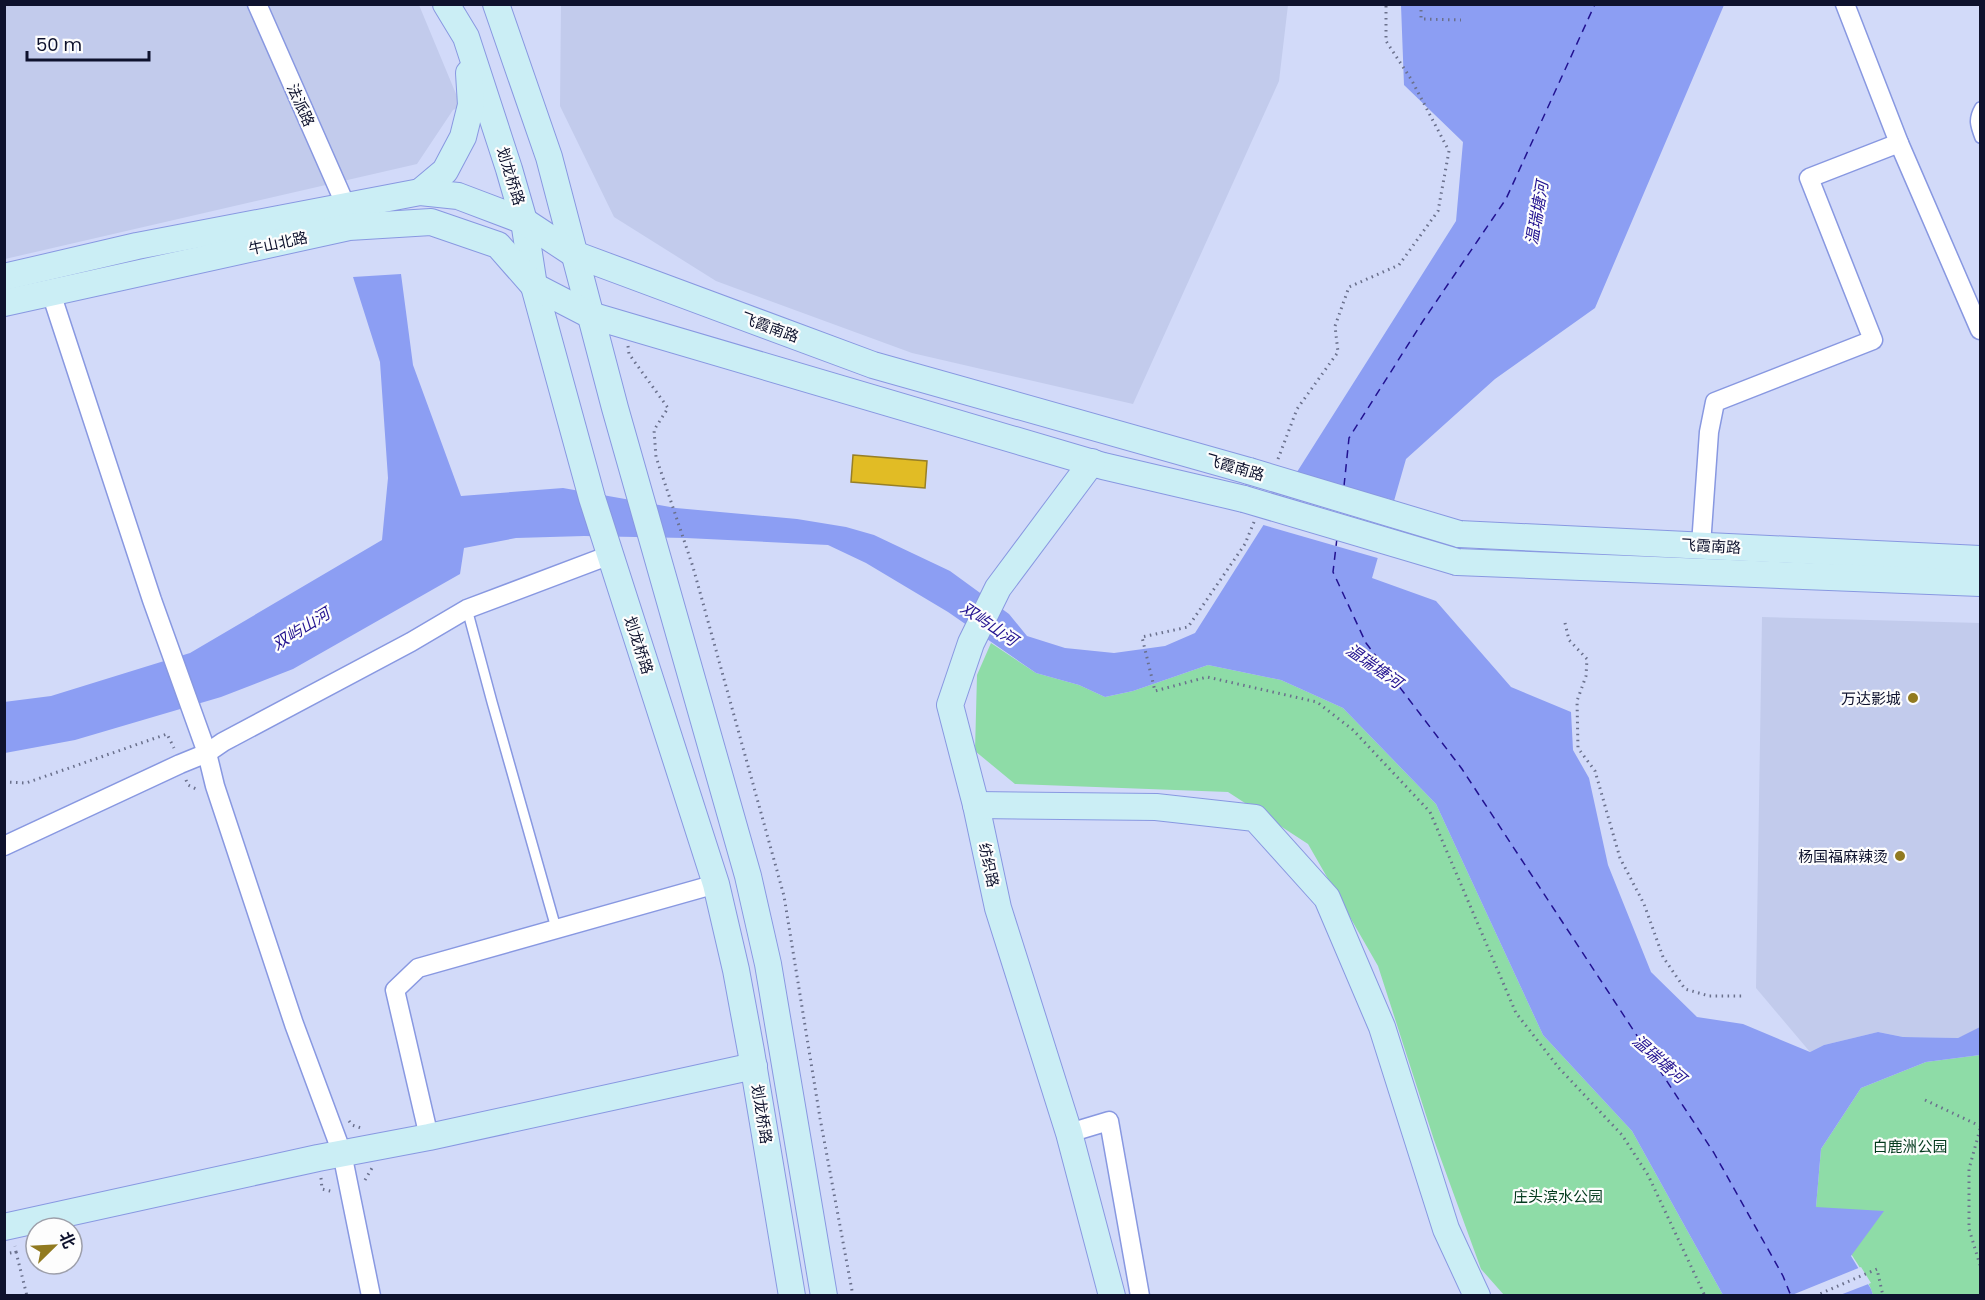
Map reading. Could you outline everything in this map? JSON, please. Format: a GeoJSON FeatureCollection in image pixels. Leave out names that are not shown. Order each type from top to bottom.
{"type":"FeatureCollection","features":[{"type":"Feature","properties":{"kind":"main road","name":"划龙桥路"},"geometry":{"type":"LineString","coordinates":[[446,4],[466,37],[524,221],[534,286],[592,498],[716,884],[736,970],[754,1066],[792,1296]]}},
{"type":"Feature","properties":{"kind":"main road","name":"划龙桥路"},"geometry":{"type":"LineString","coordinates":[[496,4],[549,157],[590,315],[748,876],[768,964],[824,1296]]}},
{"type":"Feature","properties":{"kind":"main road"},"geometry":{"type":"LineString","coordinates":[[420,192],[445,171],[463,137],[471,105],[466,37]]}},
{"type":"Feature","properties":{"kind":"main road","name":"牛山北路"},"geometry":{"type":"LineString","coordinates":[[4,277],[137,246],[420,192],[458,196],[524,221]]}},
{"type":"Feature","properties":{"kind":"main road","name":"飞霞南路"},"geometry":{"type":"LineString","coordinates":[[524,221],[574,254],[873,365],[1249,471],[1459,534],[1980,559]]}},
{"type":"Feature","properties":{"kind":"main road","name":"牛山北路"},"geometry":{"type":"LineString","coordinates":[[4,303],[349,227],[431,222],[498,245],[534,286]]}},
{"type":"Feature","properties":{"kind":"main road","name":"飞霞南路"},"geometry":{"type":"LineString","coordinates":[[534,286],[590,315],[626,326],[1092,462],[1457,562],[1980,584]]}},
{"type":"Feature","properties":{"kind":"main road","name":"纺织路"},"geometry":{"type":"LineString","coordinates":[[1092,462],[998,588],[970,643],[950,705],[976,805],[998,908],[1069,1133],[1112,1296]]}},
{"type":"Feature","properties":{"kind":"main road"},"geometry":{"type":"LineString","coordinates":[[976,805],[1156,807],[1255,818],[1327,898],[1382,1027],[1446,1229],[1477,1296]]}},
{"type":"Feature","properties":{"kind":"main road"},"geometry":{"type":"LineString","coordinates":[[4,1227],[754,1066]]}},
{"type":"Feature","properties":{"kind":"street","name":"法派路"},"geometry":{"type":"LineString","coordinates":[[257,4],[346,206]]}},
{"type":"Feature","properties":{"kind":"street"},"geometry":{"type":"LineString","coordinates":[[1845,4],[1899,143],[1980,330]]}},
{"type":"Feature","properties":{"kind":"street"},"geometry":{"type":"LineString","coordinates":[[1701,546],[1709,432],[1715,402],[1873,340],[1809,178],[1899,143]]}},
{"type":"Feature","properties":{"kind":"street"},"geometry":{"type":"LineString","coordinates":[[51,293],[170,651],[207,753],[215,786],[294,1024],[342,1153],[371,1296]]}},
{"type":"Feature","properties":{"kind":"street"},"geometry":{"type":"LineString","coordinates":[[4,846],[207,753],[223,742],[411,642],[467,609],[610,555]]}},
{"type":"Feature","properties":{"kind":"street"},"geometry":{"type":"LineString","coordinates":[[429,1137],[395,990],[418,968],[716,884]]}},
{"type":"Feature","properties":{"kind":"street"},"geometry":{"type":"LineString","coordinates":[[1069,1133],[1109,1121],[1140,1296]]}},
{"type":"Feature","properties":{"kind":"lane"},"geometry":{"type":"LineString","coordinates":[[1980,107],[1974,124],[1980,138]]}},
{"type":"Feature","properties":{"kind":"lane"},"geometry":{"type":"LineString","coordinates":[[467,609],[556,928]]}},
{"type":"Feature","properties":{"kind":"path"},"geometry":{"type":"LineString","coordinates":[[1277,461],[1297,409],[1338,352],[1335,327],[1349,287],[1399,265],[1438,211],[1449,151],[1412,79],[1386,40],[1386,4]]}},
{"type":"Feature","properties":{"kind":"path"},"geometry":{"type":"LineString","coordinates":[[1421,4],[1420,19],[1461,20]]}},
{"type":"Feature","properties":{"kind":"path"},"geometry":{"type":"LineString","coordinates":[[626,326],[629,354],[668,408],[654,430],[656,457],[693,567],[784,896],[818,1107],[853,1296]]}},
{"type":"Feature","properties":{"kind":"path"},"geometry":{"type":"LineString","coordinates":[[1250,506],[1245,544],[1188,627],[1142,636],[1155,691],[1207,677],[1317,702],[1353,730],[1430,812],[1516,1013],[1559,1068],[1622,1135],[1648,1175],[1706,1296]]}},
{"type":"Feature","properties":{"kind":"path"},"geometry":{"type":"LineString","coordinates":[[1565,623],[1569,640],[1587,660],[1586,676],[1577,700],[1578,748],[1594,771],[1620,858],[1644,904],[1663,957],[1685,989],[1709,996],[1742,996]]}},
{"type":"Feature","properties":{"kind":"path"},"geometry":{"type":"LineString","coordinates":[[4,782],[26,783],[167,734],[188,785],[202,793],[215,786]]}},
{"type":"Feature","properties":{"kind":"path"},"geometry":{"type":"LineString","coordinates":[[1925,1100],[1980,1128],[1969,1169],[1969,1229],[1980,1265]]}},
{"type":"Feature","properties":{"kind":"path"},"geometry":{"type":"LineString","coordinates":[[16,1252],[27,1296]]}},
{"type":"Feature","properties":{"kind":"path"},"geometry":{"type":"LineString","coordinates":[[1815,1296],[1877,1269],[1883,1296]]}},
{"type":"Feature","properties":{"kind":"shaded area"},"geometry":{"type":"Polygon","coordinates":[[[561,4],[1288,5],[1279,81],[1133,404],[912,353],[716,281],[614,217],[560,106],[561,4]]]}},
{"type":"Feature","properties":{"kind":"shaded area"},"geometry":{"type":"Polygon","coordinates":[[[4,5],[419,5],[461,106],[453,110],[417,164],[5,259],[4,5]]]}},
{"type":"Feature","properties":{"kind":"shaded area"},"geometry":{"type":"Polygon","coordinates":[[[1762,617],[1980,623],[1980,1029],[1958,1038],[1903,1037],[1878,1032],[1824,1045],[1810,1052],[1756,988],[1762,617]]]}},
{"type":"Feature","properties":{"kind":"green space","name":"庄头滨水公园"},"geometry":{"type":"Polygon","coordinates":[[[991,643],[1036,673],[1079,685],[1105,697],[1133,691],[1208,665],[1281,680],[1343,708],[1436,804],[1543,1035],[1632,1131],[1723,1295],[1504,1295],[1481,1269],[1434,1140],[1378,966],[1308,844],[1228,792],[1015,784],[975,751],[977,675],[991,643]]]}},
{"type":"Feature","properties":{"kind":"green space","name":"白鹿洲公园"},"geometry":{"type":"Polygon","coordinates":[[[1980,1055],[1980,1295],[1873,1295],[1856,1262],[1816,1207],[1821,1149],[1861,1088],[1926,1062],[1980,1055]]]}},
{"type":"Feature","properties":{"kind":"water"},"geometry":{"type":"Polygon","coordinates":[[[1401,5],[1724,5],[1595,308],[1495,379],[1406,459],[1372,578],[1436,601],[1511,687],[1571,712],[1573,750],[1589,778],[1608,865],[1651,972],[1697,1017],[1743,1024],[1810,1052],[1824,1045],[1878,1032],[1903,1037],[1958,1038],[1980,1027],[1980,1055],[1926,1062],[1861,1088],[1821,1149],[1816,1207],[1884,1211],[1851,1256],[1873,1295],[1723,1295],[1632,1131],[1543,1035],[1436,804],[1343,708],[1281,680],[1208,665],[1133,691],[1105,697],[1079,685],[1036,673],[948,612],[866,563],[828,545],[584,536],[516,538],[464,548],[460,574],[293,669],[221,697],[75,740],[5,753],[4,702],[51,696],[190,653],[382,540],[388,478],[380,362],[353,277],[401,274],[413,365],[461,496],[563,488],[676,508],[797,519],[846,527],[874,535],[950,571],[1009,614],[1027,636],[1065,648],[1114,653],[1165,646],[1195,633],[1456,221],[1463,142],[1404,85],[1401,5]]]}},
{"type":"Feature","properties":{"kind":"pier"},"geometry":{"type":"Polygon","coordinates":[[[1293,473],[1397,501],[1381,559],[1260,524],[1293,473]]]}},
{"type":"Feature","properties":{"kind":"pier"},"geometry":{"type":"Polygon","coordinates":[[[1861,1267],[1871,1283],[1840,1295],[1792,1295],[1861,1267]]]}},
{"type":"Feature","properties":{"kind":"building"},"geometry":{"type":"Polygon","coordinates":[[[853,455],[927,461],[925,488],[851,482],[853,455]]]}},
{"type":"Feature","properties":{"kind":"ferry route"},"geometry":{"type":"LineString","coordinates":[[1344,486],[1349,438],[1423,321],[1506,199],[1595,4]]}},
{"type":"Feature","properties":{"kind":"ferry route"},"geometry":{"type":"LineString","coordinates":[[1337,538],[1333,572],[1366,643],[1462,769],[1714,1153],[1783,1276],[1791,1296]]}},
{"type":"Feature","properties":{"kind":"place","name":"万达影城"},"geometry":{"type":"Point","coordinates":[1913,698]}},
{"type":"Feature","properties":{"kind":"place","name":"杨国福麻辣烫"},"geometry":{"type":"Point","coordinates":[1900,856]}},
{"type":"Feature","properties":{"kind":"water label","name":"温瑞塘河"},"geometry":{"type":"Point","coordinates":[1537,213]}},
{"type":"Feature","properties":{"kind":"water label","name":"双屿山河"},"geometry":{"type":"Point","coordinates":[989,624]}},
{"type":"Feature","properties":{"kind":"water label","name":"双屿山河"},"geometry":{"type":"Point","coordinates":[301,629]}},
{"type":"Feature","properties":{"kind":"water label","name":"温瑞塘河"},"geometry":{"type":"Point","coordinates":[1374,666]}},
{"type":"Feature","properties":{"kind":"water label","name":"温瑞塘河"},"geometry":{"type":"Point","coordinates":[1659,1059]}}]}
